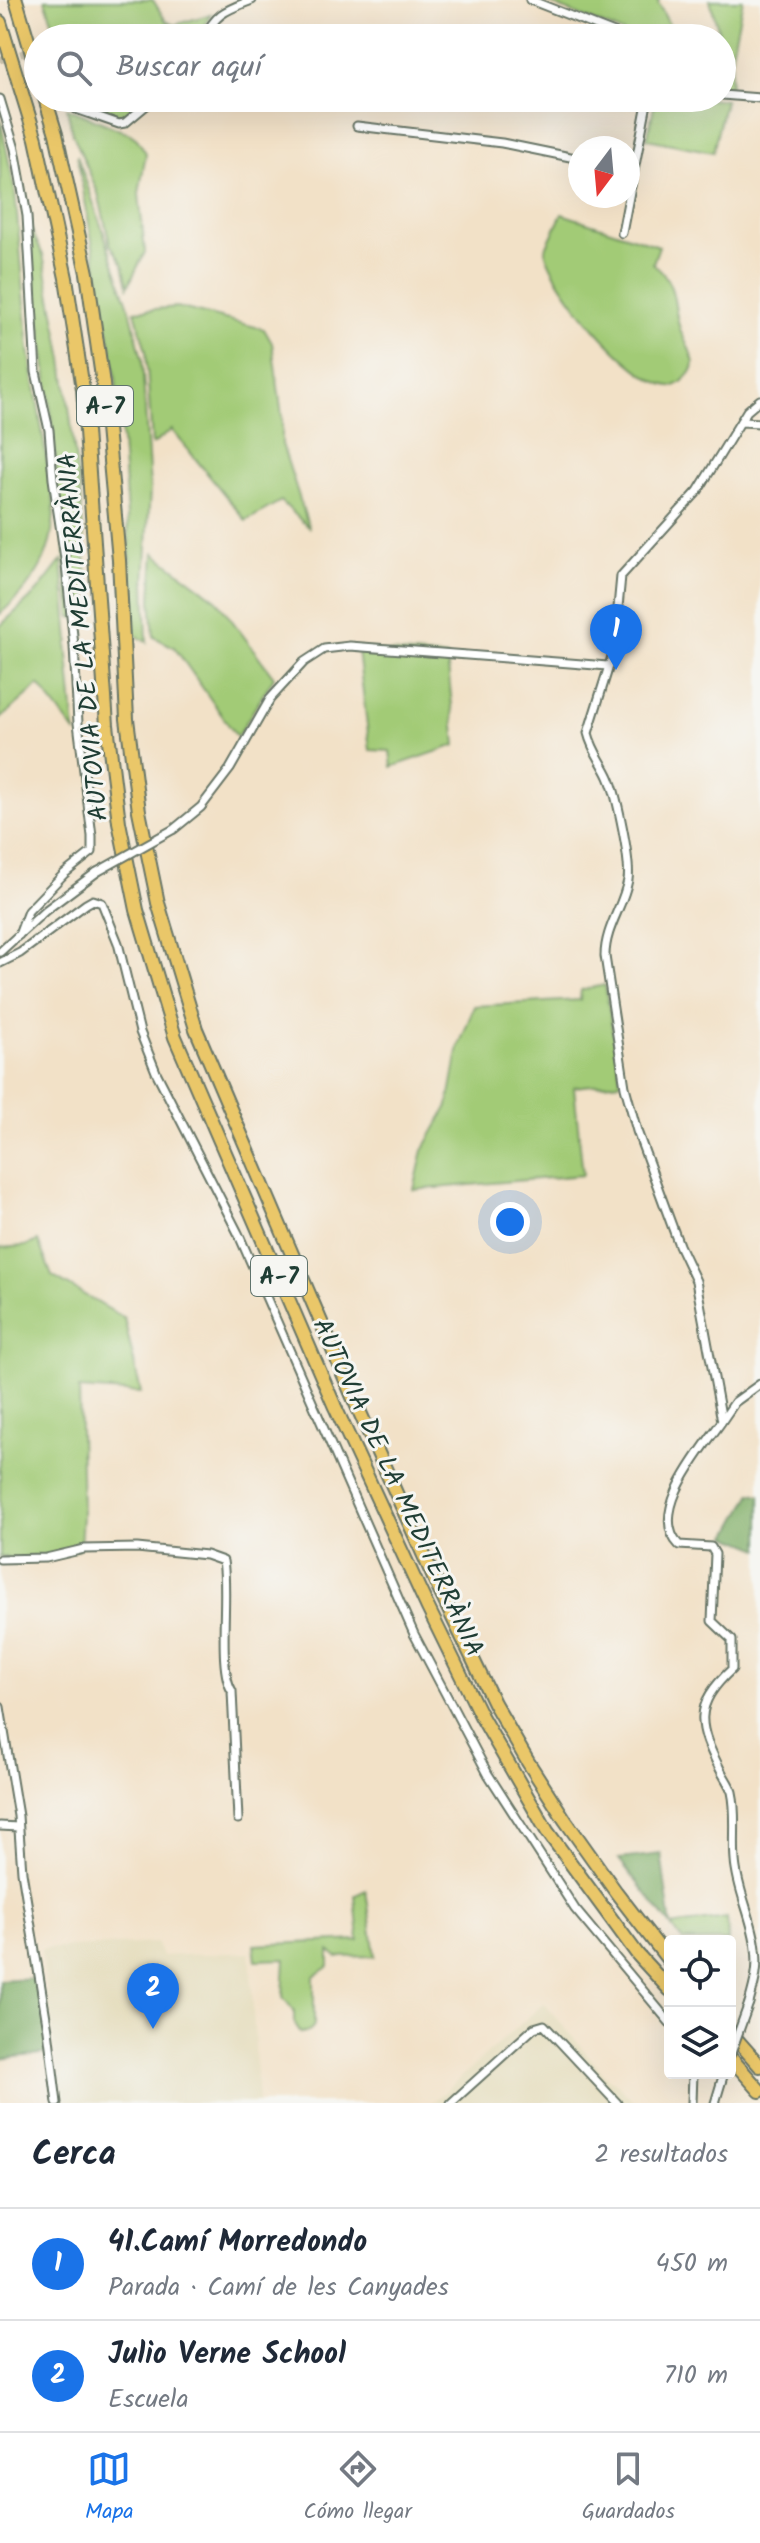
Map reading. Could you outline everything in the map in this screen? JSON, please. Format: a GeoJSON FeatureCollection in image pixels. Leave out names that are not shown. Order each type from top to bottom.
{"type":"FeatureCollection","features":[{"type":"Feature","properties":{"kind":"highway"},"geometry":{"type":"LineString","coordinates":[[16,0],[24,27]]}},
{"type":"Feature","properties":{"kind":"highway","name":"AUTOVIA DE LA MEDITERRÀNIA"},"geometry":{"type":"LineString","coordinates":[[0,22],[24,100]]}},
{"type":"Feature","properties":{"kind":"highway","name":"AUTOVIA DE LA MEDITERRÀNIA"},"geometry":{"type":"LineString","coordinates":[[28,112],[66,278],[83,389],[107,725],[119,822],[137,910],[175,1037],[335,1407],[481,1716],[547,1831],[638,1955],[664,1983]]}},
{"type":"Feature","properties":{"kind":"highway","name":"AUTOVIA DE LA MEDITERRÀNIA"},"geometry":{"type":"LineString","coordinates":[[49,112],[87,273],[103,384],[119,560],[127,719],[139,811],[158,903],[196,1029],[353,1397],[494,1703],[565,1820],[664,1954]]}},
{"type":"Feature","properties":{"kind":"highway"},"geometry":{"type":"LineString","coordinates":[[736,2039],[760,2066]]}},
{"type":"Feature","properties":{"kind":"highway"},"geometry":{"type":"LineString","coordinates":[[736,2064],[760,2091]]}},
{"type":"Feature","properties":{"kind":"street"},"geometry":{"type":"LineString","coordinates":[[210,24],[220,13],[252,0]]}},
{"type":"Feature","properties":{"kind":"street"},"geometry":{"type":"LineString","coordinates":[[530,0],[591,24]]}},
{"type":"Feature","properties":{"kind":"street"},"geometry":{"type":"LineString","coordinates":[[736,96],[760,98]]}},
{"type":"Feature","properties":{"kind":"street"},"geometry":{"type":"LineString","coordinates":[[0,99],[15,149],[27,216],[36,372],[49,430],[66,565],[78,723],[92,836],[92,852],[64,874],[28,911],[19,935]]}},
{"type":"Feature","properties":{"kind":"street"},"geometry":{"type":"LineString","coordinates":[[85,112],[119,124],[138,112]]}},
{"type":"Feature","properties":{"kind":"street"},"geometry":{"type":"LineString","coordinates":[[639,136],[645,112]]}},
{"type":"Feature","properties":{"kind":"street"},"geometry":{"type":"LineString","coordinates":[[357,126],[502,143],[568,157]]}},
{"type":"Feature","properties":{"kind":"street"},"geometry":{"type":"LineString","coordinates":[[622,233],[626,208]]}},
{"type":"Feature","properties":{"kind":"street"},"geometry":{"type":"LineString","coordinates":[[722,1421],[696,1281],[679,1245],[637,1131],[625,1087],[605,940],[628,880],[625,846],[610,779],[591,747],[588,733],[614,650],[621,576],[698,491],[747,411],[760,400]]}},
{"type":"Feature","properties":{"kind":"street"},"geometry":{"type":"LineString","coordinates":[[742,422],[760,423]]}},
{"type":"Feature","properties":{"kind":"street"},"geometry":{"type":"LineString","coordinates":[[0,952],[66,894],[97,872],[174,829],[201,807],[230,769],[270,699],[304,662],[324,649],[350,646],[608,666]]}},
{"type":"Feature","properties":{"kind":"street"},"geometry":{"type":"LineString","coordinates":[[0,963],[20,953],[86,904],[93,900],[102,903],[118,943],[140,1032],[156,1072],[238,1233],[414,1634],[488,1774],[567,1897],[664,2016]]}},
{"type":"Feature","properties":{"kind":"street"},"geometry":{"type":"LineString","coordinates":[[736,2040],[749,2003],[757,1965],[756,1946],[739,1890],[732,1793],[705,1740],[701,1724],[706,1700],[717,1683],[732,1669],[732,1640],[712,1621],[715,1554],[711,1547],[679,1545],[673,1539],[668,1519],[677,1488],[722,1421],[735,1402],[760,1384]]}},
{"type":"Feature","properties":{"kind":"street"},"geometry":{"type":"LineString","coordinates":[[0,1559],[46,1558],[84,1549],[137,1548],[206,1555],[223,1561],[226,1663],[232,1691],[238,1819]]}},
{"type":"Feature","properties":{"kind":"street"},"geometry":{"type":"LineString","coordinates":[[0,1707],[57,2103]]}},
{"type":"Feature","properties":{"kind":"street"},"geometry":{"type":"LineString","coordinates":[[0,1826],[18,1827]]}},
{"type":"Feature","properties":{"kind":"street"},"geometry":{"type":"LineString","coordinates":[[451,2103],[539,2025],[549,2029],[617,2103]]}},
{"type":"Feature","properties":{"kind":"street"},"geometry":{"type":"LineString","coordinates":[[692,2103],[693,2079]]}},
{"type":"Feature","properties":{"kind":"street"},"geometry":{"type":"LineString","coordinates":[[715,2103],[722,2079]]}},
{"type":"Feature","properties":{"kind":"shaded area"},"geometry":{"type":"Polygon","coordinates":[[[156,1943],[162,1956],[250,1952],[258,2103],[62,2103],[41,1949],[156,1943]]]}},
{"type":"Feature","properties":{"kind":"shaded area"},"geometry":{"type":"Polygon","coordinates":[[[544,2003],[608,2079],[619,2085],[635,2103],[432,2103],[544,2003]]]}},
{"type":"Feature","properties":{"kind":"green space"},"geometry":{"type":"Polygon","coordinates":[[[45,0],[153,0],[166,21],[172,24],[53,24],[45,0]]]}},
{"type":"Feature","properties":{"kind":"green space"},"geometry":{"type":"Polygon","coordinates":[[[541,0],[659,0],[669,24],[601,24],[541,0]]]}},
{"type":"Feature","properties":{"kind":"green space"},"geometry":{"type":"Polygon","coordinates":[[[710,0],[743,0],[736,33],[736,24],[717,24],[710,0]]]}},
{"type":"Feature","properties":{"kind":"green space"},"geometry":{"type":"Polygon","coordinates":[[[211,14],[206,24],[177,24],[211,14]]]}},
{"type":"Feature","properties":{"kind":"green space"},"geometry":{"type":"Polygon","coordinates":[[[68,112],[77,112],[130,134],[146,153],[139,194],[145,252],[128,286],[123,264],[110,244],[98,193],[72,132],[68,112]]]}},
{"type":"Feature","properties":{"kind":"green space"},"geometry":{"type":"Polygon","coordinates":[[[96,112],[134,112],[119,120],[96,112]]]}},
{"type":"Feature","properties":{"kind":"green space"},"geometry":{"type":"Polygon","coordinates":[[[653,112],[722,112],[713,152],[647,139],[653,112]]]}},
{"type":"Feature","properties":{"kind":"green space"},"geometry":{"type":"Polygon","coordinates":[[[0,118],[15,191],[29,350],[54,505],[51,538],[41,566],[24,590],[0,614],[0,118]]]}},
{"type":"Feature","properties":{"kind":"green space"},"geometry":{"type":"Polygon","coordinates":[[[77,155],[131,313],[142,359],[150,489],[145,583],[147,642],[135,635],[115,371],[77,155]]]}},
{"type":"Feature","properties":{"kind":"green space"},"geometry":{"type":"Polygon","coordinates":[[[562,214],[659,246],[653,263],[671,287],[680,329],[694,363],[691,372],[680,383],[670,386],[635,368],[596,330],[562,286],[545,250],[562,214]]]}},
{"type":"Feature","properties":{"kind":"green space"},"geometry":{"type":"Polygon","coordinates":[[[28,223],[43,255],[63,359],[81,503],[90,621],[71,617],[28,223]]]}},
{"type":"Feature","properties":{"kind":"green space"},"geometry":{"type":"Polygon","coordinates":[[[177,307],[264,329],[272,343],[282,416],[282,444],[309,528],[281,501],[246,521],[172,430],[152,445],[146,351],[135,311],[177,307]]]}},
{"type":"Feature","properties":{"kind":"green space"},"geometry":{"type":"Polygon","coordinates":[[[154,553],[216,599],[274,677],[237,737],[174,647],[154,637],[151,599],[154,553]]]}},
{"type":"Feature","properties":{"kind":"green space"},"geometry":{"type":"Polygon","coordinates":[[[62,560],[75,732],[39,685],[0,719],[0,626],[37,592],[62,560]]]}},
{"type":"Feature","properties":{"kind":"green space"},"geometry":{"type":"Polygon","coordinates":[[[358,651],[447,657],[456,745],[392,767],[390,751],[370,750],[358,651]]]}},
{"type":"Feature","properties":{"kind":"green space"},"geometry":{"type":"Polygon","coordinates":[[[605,985],[621,1082],[574,1087],[583,1175],[414,1190],[423,1150],[448,1106],[459,1046],[474,1006],[580,1000],[581,990],[605,985]]]}},
{"type":"Feature","properties":{"kind":"green space"},"geometry":{"type":"Polygon","coordinates":[[[38,1241],[52,1276],[124,1318],[141,1393],[79,1389],[80,1548],[51,1556],[0,1557],[0,1248],[25,1246],[38,1241]]]}},
{"type":"Feature","properties":{"kind":"green space"},"geometry":{"type":"Polygon","coordinates":[[[752,1493],[760,1495],[760,1549],[728,1536],[752,1493]]]}},
{"type":"Feature","properties":{"kind":"green space"},"geometry":{"type":"Polygon","coordinates":[[[661,1854],[671,1926],[619,1859],[661,1854]]]}},
{"type":"Feature","properties":{"kind":"green space"},"geometry":{"type":"Polygon","coordinates":[[[366,1890],[375,1956],[338,1957],[329,1951],[329,1966],[314,1976],[314,2025],[310,2031],[301,2033],[294,2022],[294,2011],[283,1997],[285,1959],[256,1960],[254,1945],[359,1940],[355,1895],[366,1890]]]}},
{"type":"Feature","properties":{"kind":"green space"},"geometry":{"type":"Polygon","coordinates":[[[727,1918],[728,1935],[678,1935],[671,1926],[727,1918]]]}},
{"type":"Feature","properties":{"kind":"green space"},"geometry":{"type":"Polygon","coordinates":[[[37,1978],[51,2053],[0,2059],[0,1980],[37,1978]]]}},
{"type":"Feature","properties":{"kind":"tunnel"},"geometry":{"type":"LineString","coordinates":[[0,60],[24,53]]}},
{"type":"Feature","properties":{"kind":"place","name":"41.Camí Morredondo"},"geometry":{"type":"Point","coordinates":[616,670]}},
{"type":"Feature","properties":{"kind":"place","name":"Julio Verne School"},"geometry":{"type":"Point","coordinates":[153,2029]}}]}
